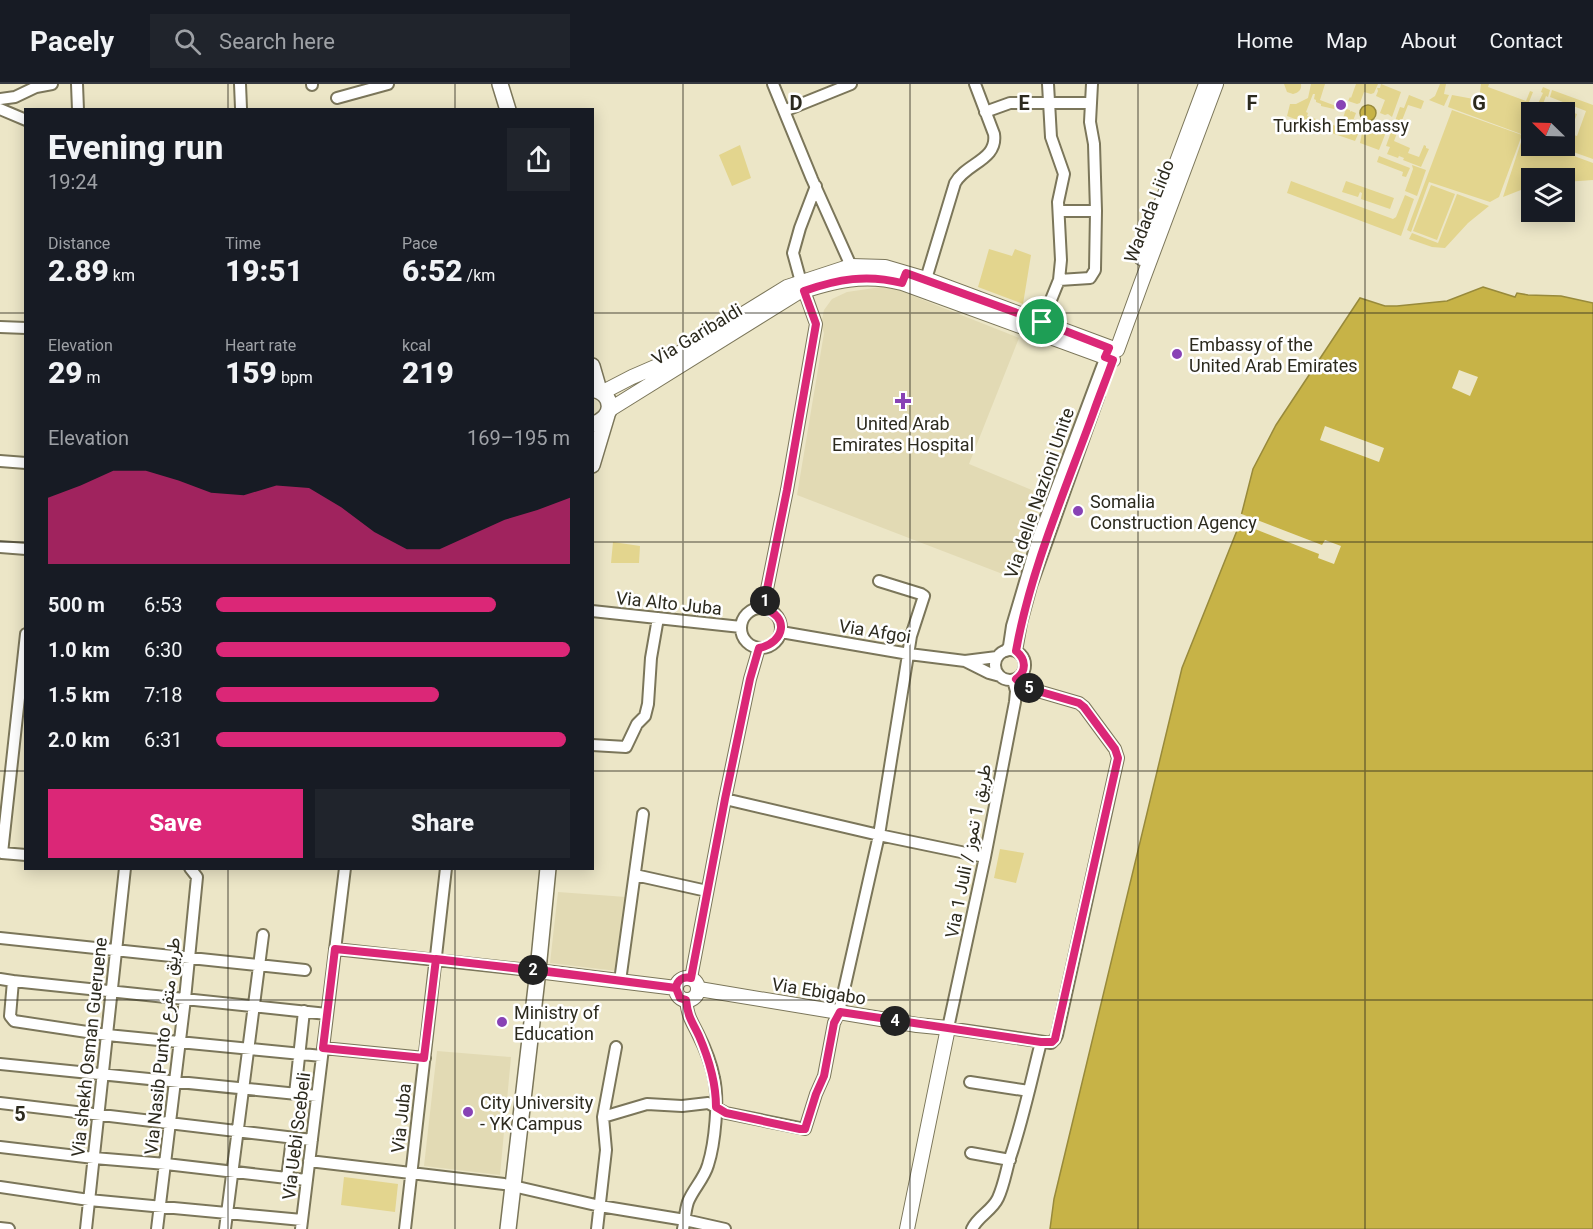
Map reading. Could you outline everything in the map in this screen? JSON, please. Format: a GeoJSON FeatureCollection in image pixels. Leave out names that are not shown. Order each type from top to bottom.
{"type":"FeatureCollection","features":[{"type":"Feature","properties":{"kind":"highway"},"geometry":{"type":"LineString","coordinates":[[501,84],[507,108]]}},
{"type":"Feature","properties":{"kind":"highway"},"geometry":{"type":"LineString","coordinates":[[511,84],[517,108]]}},
{"type":"Feature","properties":{"kind":"highway"},"geometry":{"type":"LineString","coordinates":[[594,374],[598,390],[609,400],[608,413],[594,458]]}},
{"type":"Feature","properties":{"kind":"highway"},"geometry":{"type":"LineString","coordinates":[[594,422],[603,420],[608,413]]}},
{"type":"Feature","properties":{"kind":"highway"},"geometry":{"type":"LineString","coordinates":[[533,970],[539,870]]}},
{"type":"Feature","properties":{"kind":"highway"},"geometry":{"type":"LineString","coordinates":[[499,1229],[508,1186],[533,970],[548,870]]}},
{"type":"Feature","properties":{"kind":"highway"},"geometry":{"type":"LineString","coordinates":[[508,1186],[508,1229]]}},
{"type":"Feature","properties":{"kind":"main road","name":"Wadada Liido"},"geometry":{"type":"LineString","coordinates":[[1111,354],[1206,84]]}},
{"type":"Feature","properties":{"kind":"main road","name":"Wadada Liido"},"geometry":{"type":"LineString","coordinates":[[1111,354],[1124,305],[1216,84]]}},
{"type":"Feature","properties":{"kind":"main road"},"geometry":{"type":"LineString","coordinates":[[803,286],[852,266],[885,267],[904,278],[1111,354]]}},
{"type":"Feature","properties":{"kind":"main road"},"geometry":{"type":"LineString","coordinates":[[803,286],[859,278],[926,279],[1042,322],[1111,354]]}},
{"type":"Feature","properties":{"kind":"main road","name":"Via Garibaldi"},"geometry":{"type":"LineString","coordinates":[[598,390],[662,364],[779,292],[803,286]]}},
{"type":"Feature","properties":{"kind":"main road","name":"Via Garibaldi"},"geometry":{"type":"LineString","coordinates":[[608,413],[797,293],[803,286]]}},
{"type":"Feature","properties":{"kind":"main road"},"geometry":{"type":"LineString","coordinates":[[533,970],[676,988]]}},
{"type":"Feature","properties":{"kind":"main road"},"geometry":{"type":"LineString","coordinates":[[687,977],[695,983],[693,998],[686,1000],[680,998],[676,988],[680,979],[687,977]]}},
{"type":"Feature","properties":{"kind":"main road","name":"Via Ebigabo"},"geometry":{"type":"LineString","coordinates":[[695,983],[840,1012],[948,1028]]}},
{"type":"Feature","properties":{"kind":"main road"},"geometry":{"type":"LineString","coordinates":[[907,1229],[948,1028]]}},
{"type":"Feature","properties":{"kind":"street"},"geometry":{"type":"LineString","coordinates":[[0,99],[15,97],[35,86],[51,84]]}},
{"type":"Feature","properties":{"kind":"street"},"geometry":{"type":"LineString","coordinates":[[77,84],[78,108]]}},
{"type":"Feature","properties":{"kind":"street"},"geometry":{"type":"LineString","coordinates":[[240,84],[241,108]]}},
{"type":"Feature","properties":{"kind":"street"},"geometry":{"type":"LineString","coordinates":[[337,98],[388,84]]}},
{"type":"Feature","properties":{"kind":"street"},"geometry":{"type":"LineString","coordinates":[[773,84],[852,266]]}},
{"type":"Feature","properties":{"kind":"street"},"geometry":{"type":"LineString","coordinates":[[784,111],[851,84]]}},
{"type":"Feature","properties":{"kind":"street"},"geometry":{"type":"LineString","coordinates":[[926,279],[956,183],[960,176],[993,150],[994,134],[975,84]]}},
{"type":"Feature","properties":{"kind":"street"},"geometry":{"type":"LineString","coordinates":[[1042,322],[1059,280],[1061,260],[1059,195],[1064,174],[1051,137],[1048,84]]}},
{"type":"Feature","properties":{"kind":"street"},"geometry":{"type":"LineString","coordinates":[[1059,280],[1090,278],[1095,270],[1094,144],[1090,122],[1092,84]]}},
{"type":"Feature","properties":{"kind":"street"},"geometry":{"type":"LineString","coordinates":[[985,112],[1010,103],[1091,103]]}},
{"type":"Feature","properties":{"kind":"street"},"geometry":{"type":"LineString","coordinates":[[0,109],[24,119]]}},
{"type":"Feature","properties":{"kind":"street"},"geometry":{"type":"LineString","coordinates":[[763,609],[787,490],[816,324],[794,253],[800,228],[816,186]]}},
{"type":"Feature","properties":{"kind":"street"},"geometry":{"type":"LineString","coordinates":[[1059,211],[1096,211]]}},
{"type":"Feature","properties":{"kind":"street"},"geometry":{"type":"LineString","coordinates":[[0,327],[24,328]]}},
{"type":"Feature","properties":{"kind":"street","name":"Via delle Nazioni Unite"},"geometry":{"type":"LineString","coordinates":[[1006,653],[1038,538],[1102,369],[1111,354]]}},
{"type":"Feature","properties":{"kind":"street"},"geometry":{"type":"LineString","coordinates":[[0,461],[24,463]]}},
{"type":"Feature","properties":{"kind":"street"},"geometry":{"type":"LineString","coordinates":[[0,547],[24,549]]}},
{"type":"Feature","properties":{"kind":"street"},"geometry":{"type":"LineString","coordinates":[[603,1117],[647,1104],[682,1106],[708,1103],[726,1113],[805,1129],[824,1076],[834,1023],[840,1012],[879,835],[911,636],[924,596],[879,581]]}},
{"type":"Feature","properties":{"kind":"street"},"geometry":{"type":"LineString","coordinates":[[763,609],[770,610],[779,618],[781,632],[775,642],[759,648],[746,641],[741,627],[747,614],[752,610],[763,609]]}},
{"type":"Feature","properties":{"kind":"street","name":"Via Alto Juba"},"geometry":{"type":"LineString","coordinates":[[594,611],[741,627]]}},
{"type":"Feature","properties":{"kind":"street"},"geometry":{"type":"LineString","coordinates":[[594,745],[626,747],[637,724],[645,717],[658,618]]}},
{"type":"Feature","properties":{"kind":"street","name":"Via Afgoi"},"geometry":{"type":"LineString","coordinates":[[781,632],[909,654],[965,661]]}},
{"type":"Feature","properties":{"kind":"street"},"geometry":{"type":"LineString","coordinates":[[695,983],[707,891],[750,679],[759,648]]}},
{"type":"Feature","properties":{"kind":"street"},"geometry":{"type":"LineString","coordinates":[[24,652],[2,853],[24,855]]}},
{"type":"Feature","properties":{"kind":"street"},"geometry":{"type":"LineString","coordinates":[[1000,676],[995,667],[1006,653]]}},
{"type":"Feature","properties":{"kind":"street"},"geometry":{"type":"LineString","coordinates":[[1006,653],[1023,658],[1024,669],[1020,676],[1007,680],[965,661],[1006,653]]}},
{"type":"Feature","properties":{"kind":"street"},"geometry":{"type":"LineString","coordinates":[[972,1229],[975,1222],[990,1210],[997,1199],[1019,1134],[1041,1042],[1052,1042],[1057,1035],[1118,758],[1115,749],[1079,703],[1024,687],[1014,679]]}},
{"type":"Feature","properties":{"kind":"street","name":"Via 1 Juli / طريق 1 تموز"},"geometry":{"type":"LineString","coordinates":[[948,1028],[985,858],[1015,702],[1014,679]]}},
{"type":"Feature","properties":{"kind":"street"},"geometry":{"type":"LineString","coordinates":[[725,799],[985,858]]}},
{"type":"Feature","properties":{"kind":"street"},"geometry":{"type":"LineString","coordinates":[[620,981],[643,814]]}},
{"type":"Feature","properties":{"kind":"street","name":"Via shekh Osman Gueruene"},"geometry":{"type":"LineString","coordinates":[[86,1229],[125,870]]}},
{"type":"Feature","properties":{"kind":"street","name":"Via Nasib Punto طريق متفرع"},"geometry":{"type":"LineString","coordinates":[[157,1229],[185,999],[197,877],[192,870]]}},
{"type":"Feature","properties":{"kind":"street","name":"Via Uebi Scebeli"},"geometry":{"type":"LineString","coordinates":[[301,1224],[345,870]]}},
{"type":"Feature","properties":{"kind":"street","name":"Via Juba"},"geometry":{"type":"LineString","coordinates":[[405,1229],[446,870]]}},
{"type":"Feature","properties":{"kind":"street"},"geometry":{"type":"LineString","coordinates":[[635,875],[707,891]]}},
{"type":"Feature","properties":{"kind":"street"},"geometry":{"type":"LineString","coordinates":[[225,1229],[263,935]]}},
{"type":"Feature","properties":{"kind":"street"},"geometry":{"type":"LineString","coordinates":[[0,938],[304,970]]}},
{"type":"Feature","properties":{"kind":"street"},"geometry":{"type":"LineString","coordinates":[[335,949],[533,970]]}},
{"type":"Feature","properties":{"kind":"street"},"geometry":{"type":"LineString","coordinates":[[0,979],[327,1014]]}},
{"type":"Feature","properties":{"kind":"street"},"geometry":{"type":"LineString","coordinates":[[14,981],[9,1016],[14,1021],[107,1035],[300,1054],[322,1052],[424,1058]]}},
{"type":"Feature","properties":{"kind":"street"},"geometry":{"type":"LineString","coordinates":[[684,1225],[689,1200],[708,1165],[716,1107],[712,1071],[698,1033],[689,1018],[686,1000]]}},
{"type":"Feature","properties":{"kind":"street"},"geometry":{"type":"LineString","coordinates":[[295,1094],[304,1011]]}},
{"type":"Feature","properties":{"kind":"street","name":"Via Ebigabo"},"geometry":{"type":"LineString","coordinates":[[948,1028],[1041,1042]]}},
{"type":"Feature","properties":{"kind":"street"},"geometry":{"type":"LineString","coordinates":[[597,1229],[606,1150],[603,1117],[616,1047]]}},
{"type":"Feature","properties":{"kind":"street"},"geometry":{"type":"LineString","coordinates":[[0,1064],[317,1096]]}},
{"type":"Feature","properties":{"kind":"street"},"geometry":{"type":"LineString","coordinates":[[970,1082],[1029,1091]]}},
{"type":"Feature","properties":{"kind":"street"},"geometry":{"type":"LineString","coordinates":[[0,1103],[312,1140]]}},
{"type":"Feature","properties":{"kind":"street"},"geometry":{"type":"LineString","coordinates":[[287,1178],[292,1138]]}},
{"type":"Feature","properties":{"kind":"street"},"geometry":{"type":"LineString","coordinates":[[0,1147],[307,1180]]}},
{"type":"Feature","properties":{"kind":"street"},"geometry":{"type":"LineString","coordinates":[[971,1153],[1010,1160]]}},
{"type":"Feature","properties":{"kind":"street"},"geometry":{"type":"LineString","coordinates":[[309,1161],[508,1186],[684,1225],[725,1229]]}},
{"type":"Feature","properties":{"kind":"street"},"geometry":{"type":"LineString","coordinates":[[0,1187],[89,1200],[227,1213],[301,1224]]}},
{"type":"Feature","properties":{"kind":"street"},"geometry":{"type":"LineString","coordinates":[[0,1228],[9,1229]]}},
{"type":"Feature","properties":{"kind":"shaded area"},"geometry":{"type":"Polygon","coordinates":[[[1284,84],[1301,84],[1301,88],[1293,94],[1287,92],[1284,84]]]}},
{"type":"Feature","properties":{"kind":"shaded area"},"geometry":{"type":"Polygon","coordinates":[[[1311,84],[1325,84],[1320,100],[1336,106],[1334,109],[1321,106],[1314,99],[1315,94],[1313,94],[1306,112],[1307,116],[1316,119],[1315,122],[1327,126],[1329,123],[1338,127],[1346,109],[1356,113],[1351,126],[1360,130],[1355,141],[1320,129],[1319,131],[1287,116],[1290,104],[1296,104],[1308,98],[1311,84]]]}},
{"type":"Feature","properties":{"kind":"shaded area"},"geometry":{"type":"Polygon","coordinates":[[[1356,84],[1378,84],[1374,93],[1364,92],[1360,103],[1357,104],[1348,101],[1356,84]]]}},
{"type":"Feature","properties":{"kind":"shaded area"},"geometry":{"type":"Polygon","coordinates":[[[1381,84],[1401,92],[1392,117],[1380,113],[1385,100],[1376,96],[1377,88],[1380,88],[1381,84]]]}},
{"type":"Feature","properties":{"kind":"shaded area"},"geometry":{"type":"Polygon","coordinates":[[[1440,84],[1446,84],[1444,94],[1449,95],[1444,106],[1429,100],[1435,96],[1440,84]]]}},
{"type":"Feature","properties":{"kind":"shaded area"},"geometry":{"type":"Polygon","coordinates":[[[1481,84],[1489,84],[1488,87],[1526,101],[1530,91],[1533,92],[1529,102],[1521,102],[1521,134],[1448,107],[1452,95],[1479,100],[1481,84]]]}},
{"type":"Feature","properties":{"kind":"shaded area"},"geometry":{"type":"Polygon","coordinates":[[[1543,87],[1550,90],[1544,102],[1539,102],[1543,93],[1541,92],[1543,87]]]}},
{"type":"Feature","properties":{"kind":"shaded area"},"geometry":{"type":"Polygon","coordinates":[[[1552,90],[1593,105],[1593,159],[1575,153],[1575,135],[1577,136],[1586,111],[1575,107],[1575,102],[1563,102],[1550,97],[1552,90]]]}},
{"type":"Feature","properties":{"kind":"shaded area"},"geometry":{"type":"Polygon","coordinates":[[[1409,95],[1424,101],[1421,109],[1408,105],[1394,141],[1410,148],[1408,153],[1419,157],[1424,145],[1426,146],[1429,149],[1421,167],[1403,160],[1404,158],[1399,156],[1401,151],[1398,158],[1387,154],[1390,147],[1386,146],[1400,107],[1404,108],[1409,95]]]}},
{"type":"Feature","properties":{"kind":"shaded area"},"geometry":{"type":"Polygon","coordinates":[[[1368,105],[1376,113],[1368,121],[1360,113],[1368,105]]]}},
{"type":"Feature","properties":{"kind":"shaded area"},"geometry":{"type":"Polygon","coordinates":[[[1452,110],[1521,135],[1499,197],[1490,202],[1429,182],[1411,232],[1407,230],[1452,110]]]}},
{"type":"Feature","properties":{"kind":"shaded area"},"geometry":{"type":"Polygon","coordinates":[[[1379,122],[1388,127],[1379,150],[1360,143],[1362,133],[1372,134],[1376,123],[1379,122]]]}},
{"type":"Feature","properties":{"kind":"shaded area"},"geometry":{"type":"Polygon","coordinates":[[[1521,142],[1521,156],[1574,156],[1593,163],[1593,180],[1575,181],[1575,168],[1521,168],[1521,190],[1503,197],[1521,142]]]}},
{"type":"Feature","properties":{"kind":"shaded area"},"geometry":{"type":"Polygon","coordinates":[[[740,145],[751,178],[732,186],[719,155],[740,145]]]}},
{"type":"Feature","properties":{"kind":"shaded area"},"geometry":{"type":"Polygon","coordinates":[[[1379,156],[1410,168],[1406,177],[1402,176],[1403,172],[1377,162],[1379,156]]]}},
{"type":"Feature","properties":{"kind":"shaded area"},"geometry":{"type":"Polygon","coordinates":[[[1412,165],[1426,170],[1417,196],[1405,191],[1413,169],[1412,165]]]}},
{"type":"Feature","properties":{"kind":"shaded area"},"geometry":{"type":"Polygon","coordinates":[[[1291,181],[1393,219],[1405,195],[1414,199],[1401,236],[1287,193],[1291,181]]]}},
{"type":"Feature","properties":{"kind":"shaded area"},"geometry":{"type":"Polygon","coordinates":[[[1346,181],[1394,198],[1390,209],[1361,199],[1362,193],[1360,192],[1358,197],[1342,192],[1346,181]]]}},
{"type":"Feature","properties":{"kind":"shaded area"},"geometry":{"type":"Polygon","coordinates":[[[1431,185],[1455,194],[1437,240],[1413,231],[1431,185]]]}},
{"type":"Feature","properties":{"kind":"shaded area"},"geometry":{"type":"Polygon","coordinates":[[[1457,194],[1489,206],[1468,223],[1445,248],[1432,247],[1409,239],[1412,233],[1438,243],[1457,194]]]}},
{"type":"Feature","properties":{"kind":"shaded area"},"geometry":{"type":"Polygon","coordinates":[[[989,249],[1012,256],[1015,249],[1031,255],[1023,304],[978,287],[989,249]]]}},
{"type":"Feature","properties":{"kind":"shaded area","name":"United Arab Emirates Hospital"},"geometry":{"type":"Polygon","coordinates":[[[888,286],[1019,338],[969,464],[1044,495],[1013,578],[797,495],[824,333],[821,324],[824,310],[832,299],[847,292],[888,286]]]}},
{"type":"Feature","properties":{"kind":"shaded area"},"geometry":{"type":"Polygon","coordinates":[[[1483,287],[1515,297],[1517,293],[1561,296],[1593,303],[1593,1229],[1050,1229],[1054,1199],[1182,668],[1238,528],[1253,469],[1276,425],[1360,298],[1385,306],[1397,306],[1447,301],[1483,287]]]}},
{"type":"Feature","properties":{"kind":"shaded area"},"geometry":{"type":"Polygon","coordinates":[[[613,542],[640,546],[639,563],[611,563],[613,542]]]}},
{"type":"Feature","properties":{"kind":"shaded area"},"geometry":{"type":"Polygon","coordinates":[[[1000,849],[1024,853],[1016,883],[994,878],[1000,849]]]}},
{"type":"Feature","properties":{"kind":"shaded area"},"geometry":{"type":"Polygon","coordinates":[[[558,892],[626,897],[617,971],[550,963],[558,892]]]}},
{"type":"Feature","properties":{"kind":"shaded area","name":"City University - YK Campus"},"geometry":{"type":"Polygon","coordinates":[[[437,1051],[511,1057],[500,1175],[424,1166],[437,1051]]]}},
{"type":"Feature","properties":{"kind":"shaded area"},"geometry":{"type":"Polygon","coordinates":[[[344,1177],[398,1184],[395,1212],[341,1205],[344,1177]]]}},
{"type":"Feature","properties":{"kind":"pier"},"geometry":{"type":"Polygon","coordinates":[[[1459,370],[1478,377],[1470,396],[1452,388],[1459,370]]]}},
{"type":"Feature","properties":{"kind":"pier"},"geometry":{"type":"Polygon","coordinates":[[[1325,426],[1384,448],[1379,462],[1320,440],[1325,426]]]}},
{"type":"Feature","properties":{"kind":"pier"},"geometry":{"type":"Polygon","coordinates":[[[1239,513],[1322,545],[1325,540],[1341,546],[1334,564],[1318,558],[1319,554],[1237,522],[1239,513]]]}},
{"type":"Feature","properties":{"kind":"place","name":"Turkish Embassy"},"geometry":{"type":"Point","coordinates":[1341,105]}},
{"type":"Feature","properties":{"kind":"place","name":"Embassy of the United Arab Emirates"},"geometry":{"type":"Point","coordinates":[1177,354]}},
{"type":"Feature","properties":{"kind":"place","name":"United Arab Emirates Hospital"},"geometry":{"type":"Point","coordinates":[903,401]}},
{"type":"Feature","properties":{"kind":"place","name":"Somalia Construction Agency"},"geometry":{"type":"Point","coordinates":[1078,511]}},
{"type":"Feature","properties":{"kind":"place","name":"Ministry of Education"},"geometry":{"type":"Point","coordinates":[502,1022]}},
{"type":"Feature","properties":{"kind":"place","name":"City University - YK Campus"},"geometry":{"type":"Point","coordinates":[468,1112]}},
{"type":"Feature","properties":{"kind":"route"},"geometry":{"type":"LineString","coordinates":[[1042,322],[906,273],[902,283],[859,278],[804,291],[816,324],[787,490],[763,609],[770,610],[779,618],[781,632],[775,642],[759,648],[750,679],[691,978],[680,979],[676,988],[538,970],[529,970],[436,959],[335,949],[323,1048],[424,1058],[436,959],[676,988],[677,995],[686,1000],[689,1018],[698,1033],[712,1071],[716,1107],[726,1113],[800,1129],[805,1129],[824,1076],[834,1023],[840,1012],[1041,1042],[1052,1042],[1055,1039],[1118,758],[1115,749],[1079,703],[1024,687],[1016,679],[1024,669],[1023,658],[1016,651],[1021,623],[1047,538],[1113,360],[1105,357],[1109,348],[1042,322]]}}]}
